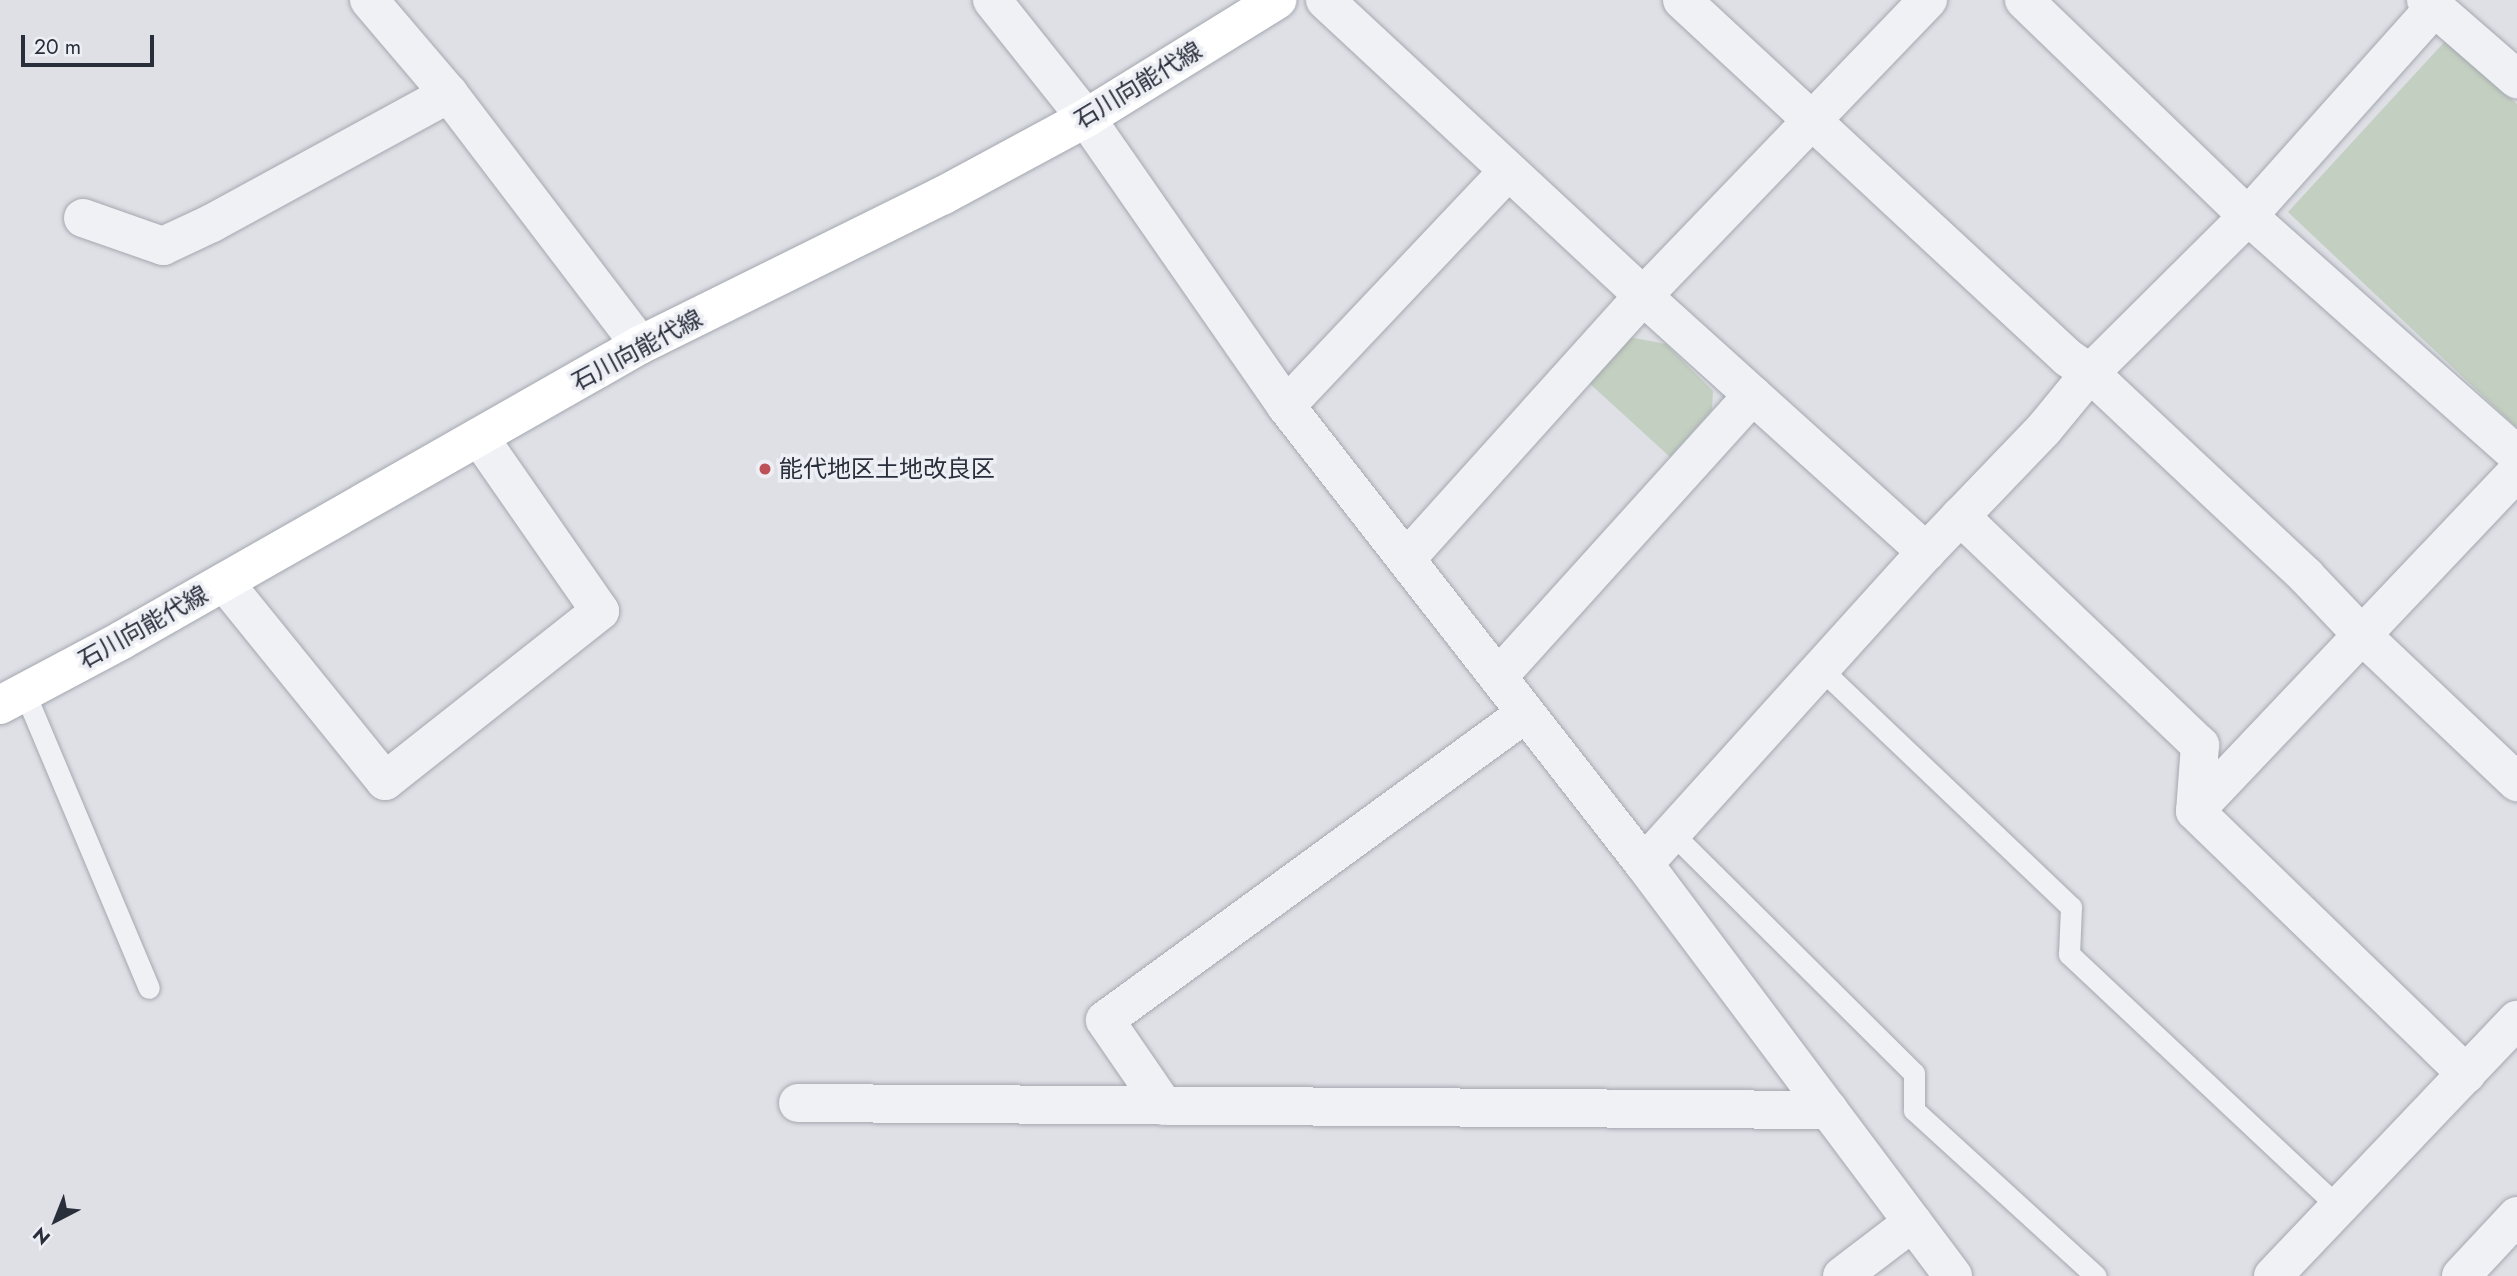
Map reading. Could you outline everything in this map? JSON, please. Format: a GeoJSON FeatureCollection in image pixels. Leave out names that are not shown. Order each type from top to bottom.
{"type":"FeatureCollection","features":[{"type":"Feature","properties":{"kind":"main road","name":"石川向能代線"},"geometry":{"type":"LineString","coordinates":[[12,698],[224,582],[640,345],[942,197],[1086,118],[1277,0]]}},
{"type":"Feature","properties":{"kind":"street"},"geometry":{"type":"LineString","coordinates":[[369,0],[449,94],[640,345]]}},
{"type":"Feature","properties":{"kind":"street"},"geometry":{"type":"LineString","coordinates":[[992,0],[1086,118],[1286,406],[1644,864],[1953,1276]]}},
{"type":"Feature","properties":{"kind":"street"},"geometry":{"type":"LineString","coordinates":[[1325,0],[1643,296],[1926,552]]}},
{"type":"Feature","properties":{"kind":"street"},"geometry":{"type":"LineString","coordinates":[[1682,0],[2068,358],[2090,373],[2306,576],[2362,635],[2517,782]]}},
{"type":"Feature","properties":{"kind":"street"},"geometry":{"type":"LineString","coordinates":[[1407,558],[1643,296],[1928,0]]}},
{"type":"Feature","properties":{"kind":"street"},"geometry":{"type":"LineString","coordinates":[[2024,0],[2248,216],[2517,455]]}},
{"type":"Feature","properties":{"kind":"street"},"geometry":{"type":"LineString","coordinates":[[1644,864],[1926,552],[2044,429],[2090,373],[2248,216],[2430,4],[2517,79]]}},
{"type":"Feature","properties":{"kind":"street"},"geometry":{"type":"LineString","coordinates":[[83,218],[163,246],[212,223],[449,94]]}},
{"type":"Feature","properties":{"kind":"street"},"geometry":{"type":"LineString","coordinates":[[1286,406],[1508,171]]}},
{"type":"Feature","properties":{"kind":"street"},"geometry":{"type":"LineString","coordinates":[[1498,677],[1753,395]]}},
{"type":"Feature","properties":{"kind":"street"},"geometry":{"type":"LineString","coordinates":[[224,582],[385,781],[600,611],[479,437]]}},
{"type":"Feature","properties":{"kind":"street"},"geometry":{"type":"LineString","coordinates":[[2195,811],[2517,472]]}},
{"type":"Feature","properties":{"kind":"street"},"geometry":{"type":"LineString","coordinates":[[1960,516],[2200,745],[2195,811]]}},
{"type":"Feature","properties":{"kind":"street"},"geometry":{"type":"LineString","coordinates":[[1164,1106],[1105,1020],[1526,713]]}},
{"type":"Feature","properties":{"kind":"street"},"geometry":{"type":"LineString","coordinates":[[2195,811],[2466,1073]]}},
{"type":"Feature","properties":{"kind":"street"},"geometry":{"type":"LineString","coordinates":[[2273,1276],[2517,1020]]}},
{"type":"Feature","properties":{"kind":"street"},"geometry":{"type":"LineString","coordinates":[[798,1103],[1829,1110]]}},
{"type":"Feature","properties":{"kind":"street"},"geometry":{"type":"LineString","coordinates":[[2461,1276],[2517,1216]]}},
{"type":"Feature","properties":{"kind":"street"},"geometry":{"type":"LineString","coordinates":[[1842,1276],[1913,1222]]}},
{"type":"Feature","properties":{"kind":"lane"},"geometry":{"type":"LineString","coordinates":[[1821,669],[2071,907],[2069,954],[2338,1207]]}},
{"type":"Feature","properties":{"kind":"lane"},"geometry":{"type":"LineString","coordinates":[[12,698],[149,988]]}},
{"type":"Feature","properties":{"kind":"lane"},"geometry":{"type":"LineString","coordinates":[[1672,833],[1914,1073],[1914,1110],[2096,1276]]}},
{"type":"Feature","properties":{"kind":"green space"},"geometry":{"type":"Polygon","coordinates":[[[2448,38],[2517,104],[2517,428],[2288,212],[2448,38]]]}},
{"type":"Feature","properties":{"kind":"green space"},"geometry":{"type":"Polygon","coordinates":[[[1629,337],[1666,344],[1713,391],[1712,410],[1670,457],[1588,382],[1629,337]]]}},
{"type":"Feature","properties":{"kind":"place","name":"能代地区土地改良区"},"geometry":{"type":"Point","coordinates":[765,469]}}]}
